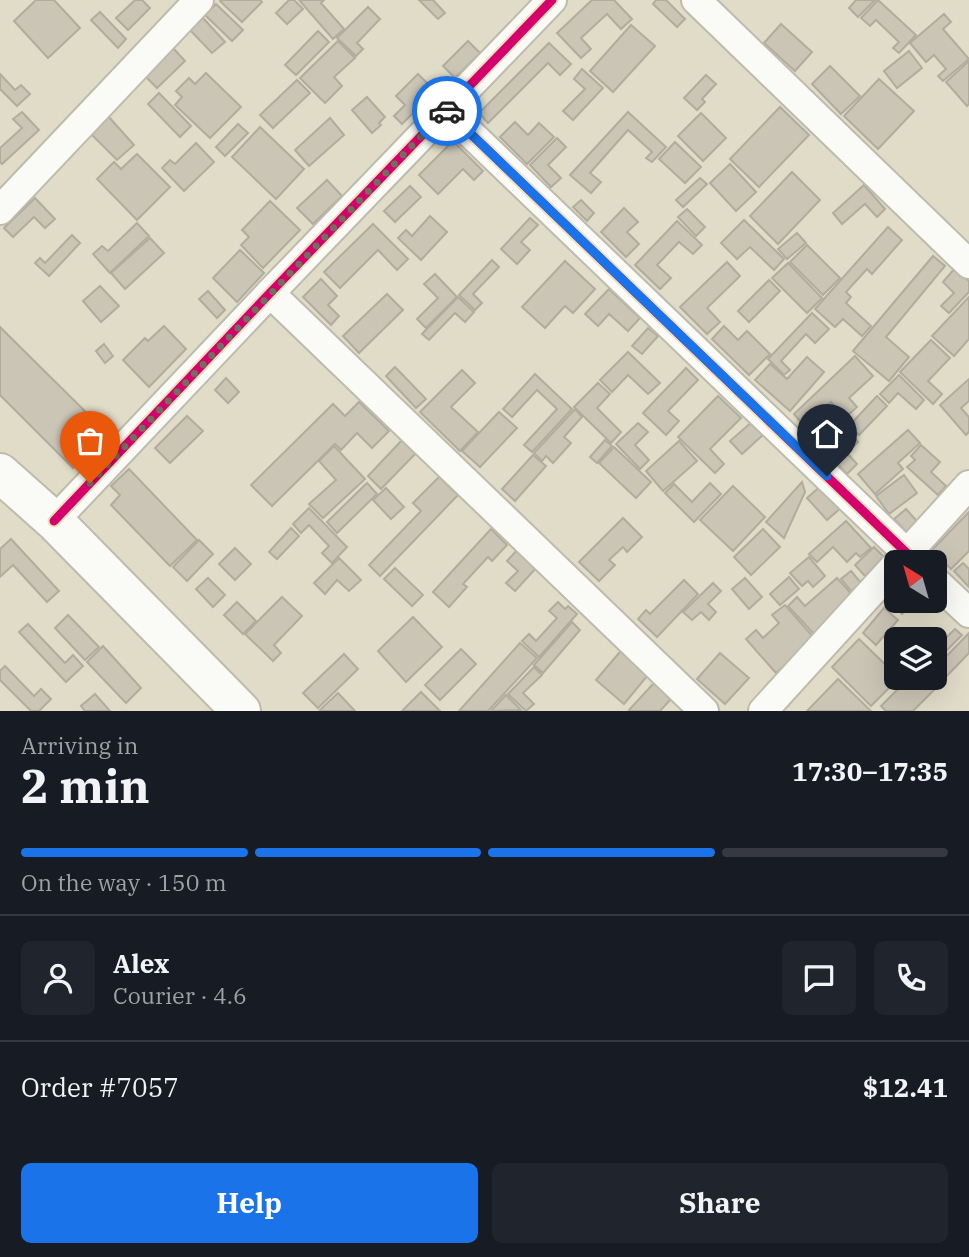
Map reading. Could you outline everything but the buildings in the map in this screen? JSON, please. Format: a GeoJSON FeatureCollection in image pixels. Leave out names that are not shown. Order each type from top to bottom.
{"type":"FeatureCollection","features":[{"type":"Feature","properties":{"kind":"main road"},"geometry":{"type":"LineString","coordinates":[[6,490],[54,521],[241,711]]}},
{"type":"Feature","properties":{"kind":"street"},"geometry":{"type":"LineString","coordinates":[[0,210],[199,0]]}},
{"type":"Feature","properties":{"kind":"street"},"geometry":{"type":"LineString","coordinates":[[54,521],[552,0]]}},
{"type":"Feature","properties":{"kind":"street"},"geometry":{"type":"LineString","coordinates":[[696,0],[969,264]]}},
{"type":"Feature","properties":{"kind":"street"},"geometry":{"type":"LineString","coordinates":[[446,110],[894,550]]}},
{"type":"Feature","properties":{"kind":"street"},"geometry":{"type":"LineString","coordinates":[[270,293],[704,711]]}},
{"type":"Feature","properties":{"kind":"street"},"geometry":{"type":"LineString","coordinates":[[914,550],[969,485]]}},
{"type":"Feature","properties":{"kind":"street"},"geometry":{"type":"LineString","coordinates":[[763,711],[884,583]]}},
{"type":"Feature","properties":{"kind":"street"},"geometry":{"type":"LineString","coordinates":[[947,592],[969,613]]}},
{"type":"Feature","properties":{"kind":"cycle path"},"geometry":{"type":"LineString","coordinates":[[54,521],[552,0]]}},
{"type":"Feature","properties":{"kind":"cycle path"},"geometry":{"type":"LineString","coordinates":[[446,110],[904,550]]}},
{"type":"Feature","properties":{"kind":"way so far"},"geometry":{"type":"LineString","coordinates":[[90,483],[447,111]]}},
{"type":"Feature","properties":{"kind":"route"},"geometry":{"type":"LineString","coordinates":[[447,111],[827,476]]}}]}
